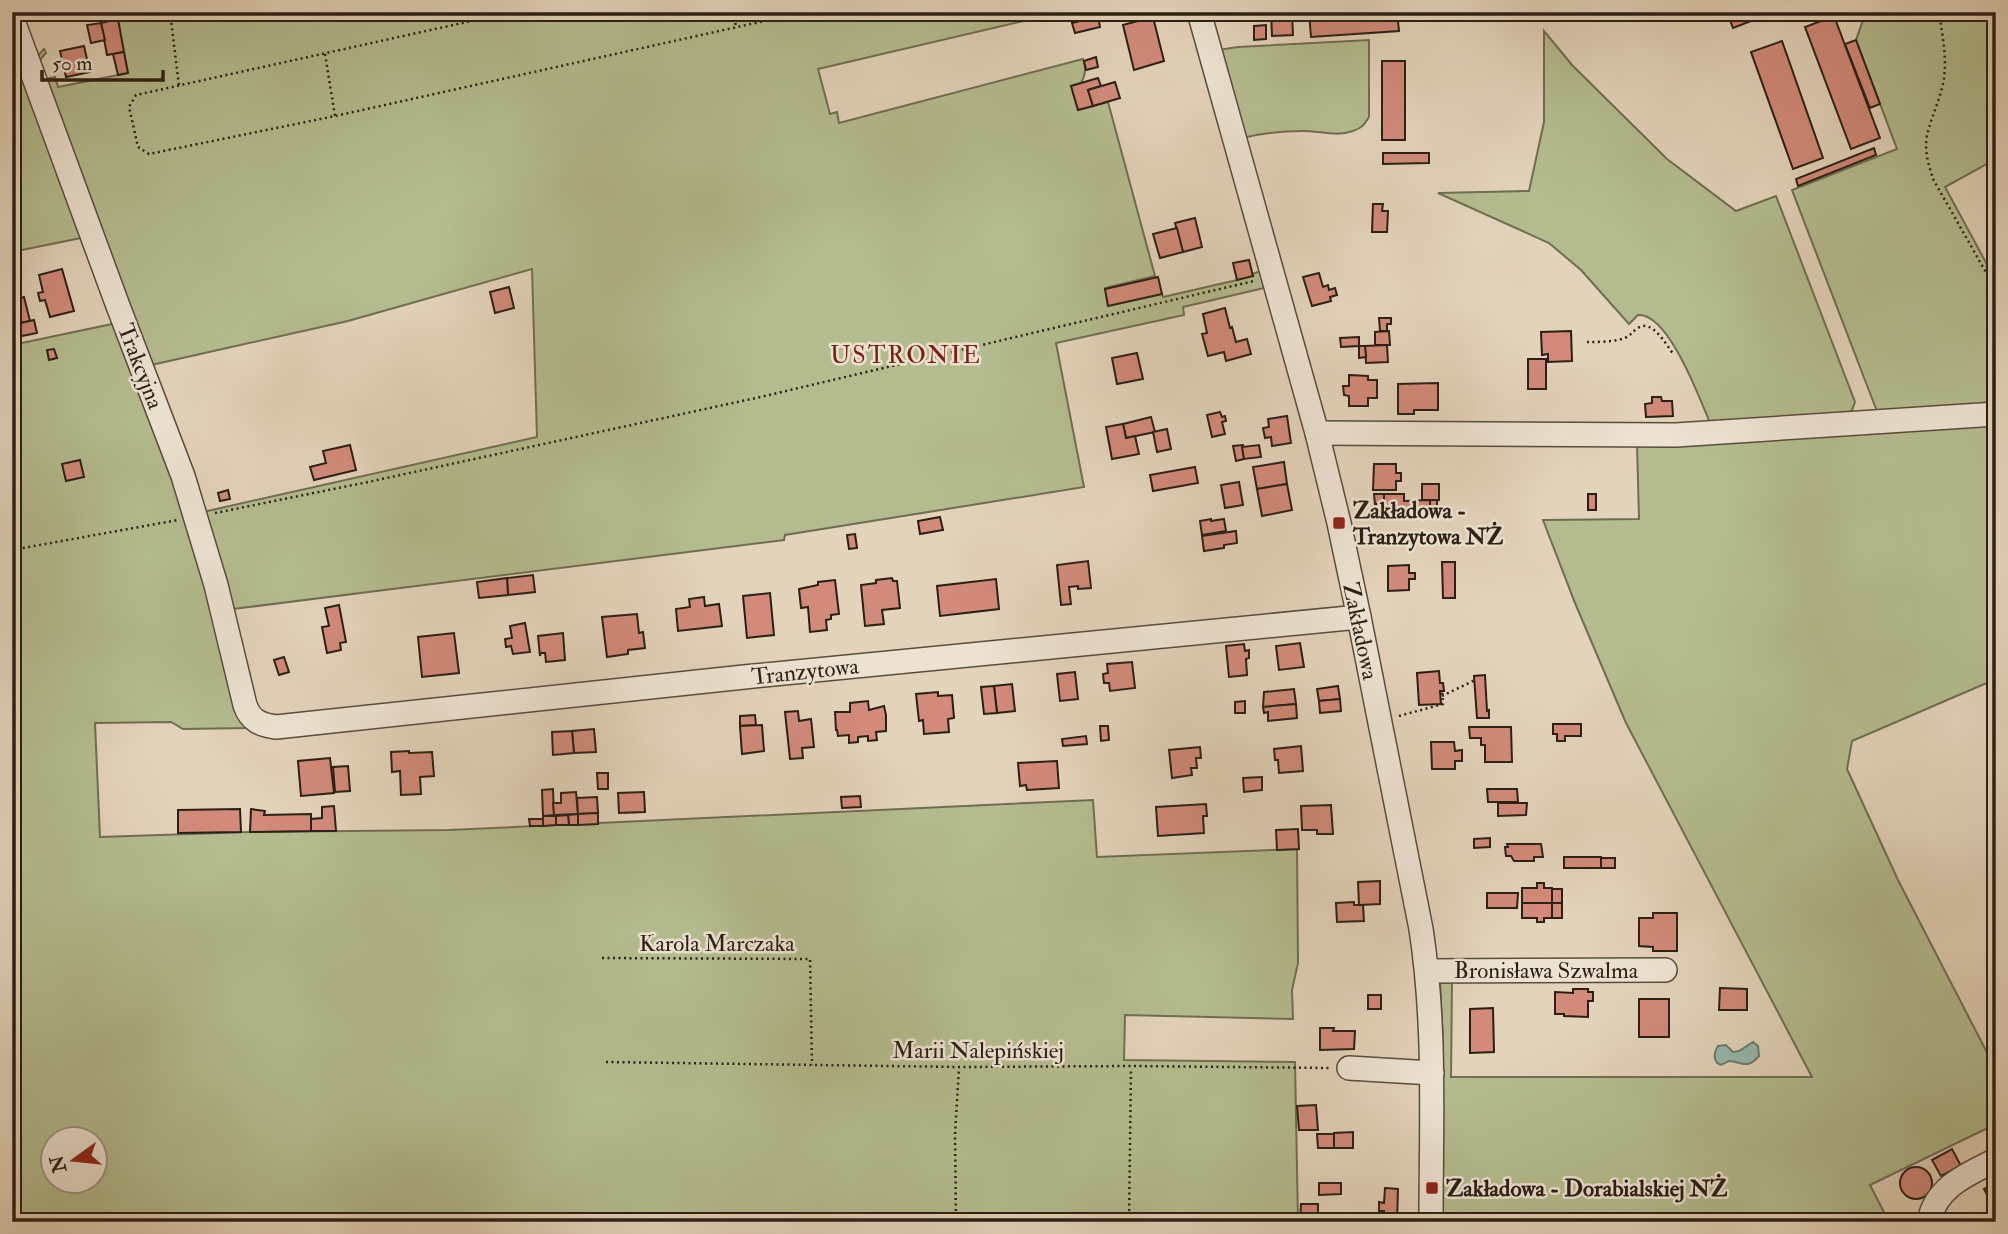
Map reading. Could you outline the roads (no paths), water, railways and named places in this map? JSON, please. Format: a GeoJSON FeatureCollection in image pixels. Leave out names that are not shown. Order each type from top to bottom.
{"type":"FeatureCollection","features":[{"type":"Feature","properties":{"kind":"street","name":"Zakładowa"},"geometry":{"type":"LineString","coordinates":[[1199,12],[1317,433],[1359,617],[1410,873],[1427,971],[1432,1026],[1431,1220]]}},
{"type":"Feature","properties":{"kind":"street","name":"Trakcyjna"},"geometry":{"type":"LineString","coordinates":[[12,18],[172,445],[216,584],[245,705],[253,719]]}},
{"type":"Feature","properties":{"kind":"street"},"geometry":{"type":"LineString","coordinates":[[1317,433],[1676,435],[1996,414]]}},
{"type":"Feature","properties":{"kind":"street","name":"Tranzytowa"},"geometry":{"type":"LineString","coordinates":[[253,719],[275,727],[1359,617]]}},
{"type":"Feature","properties":{"kind":"street","name":"Bronisława Szwalma"},"geometry":{"type":"LineString","coordinates":[[1427,971],[1665,970]]}},
{"type":"Feature","properties":{"kind":"street"},"geometry":{"type":"LineString","coordinates":[[1343,1068],[1432,1073]]}},
{"type":"Feature","properties":{"kind":"street"},"geometry":{"type":"LineString","coordinates":[[1929,1222],[1931,1211],[1944,1190],[1996,1160]]}},
{"type":"Feature","properties":{"kind":"water"},"geometry":{"type":"Polygon","coordinates":[[[1753,1042],[1758,1046],[1759,1056],[1751,1063],[1717,1063],[1714,1054],[1718,1046],[1726,1045],[1733,1052],[1753,1042]]]}},
{"type":"Feature","properties":{"kind":"place","name":"Zakładowa - Tranzytowa NŻ"},"geometry":{"type":"Point","coordinates":[1339,523]}},
{"type":"Feature","properties":{"kind":"place","name":"Zakładowa - Dorabialskiej NŻ"},"geometry":{"type":"Point","coordinates":[1432,1188]}},
{"type":"Feature","properties":{"kind":"district","name":"USTRONIE"},"geometry":{"type":"Point","coordinates":[906,355]}}]}
